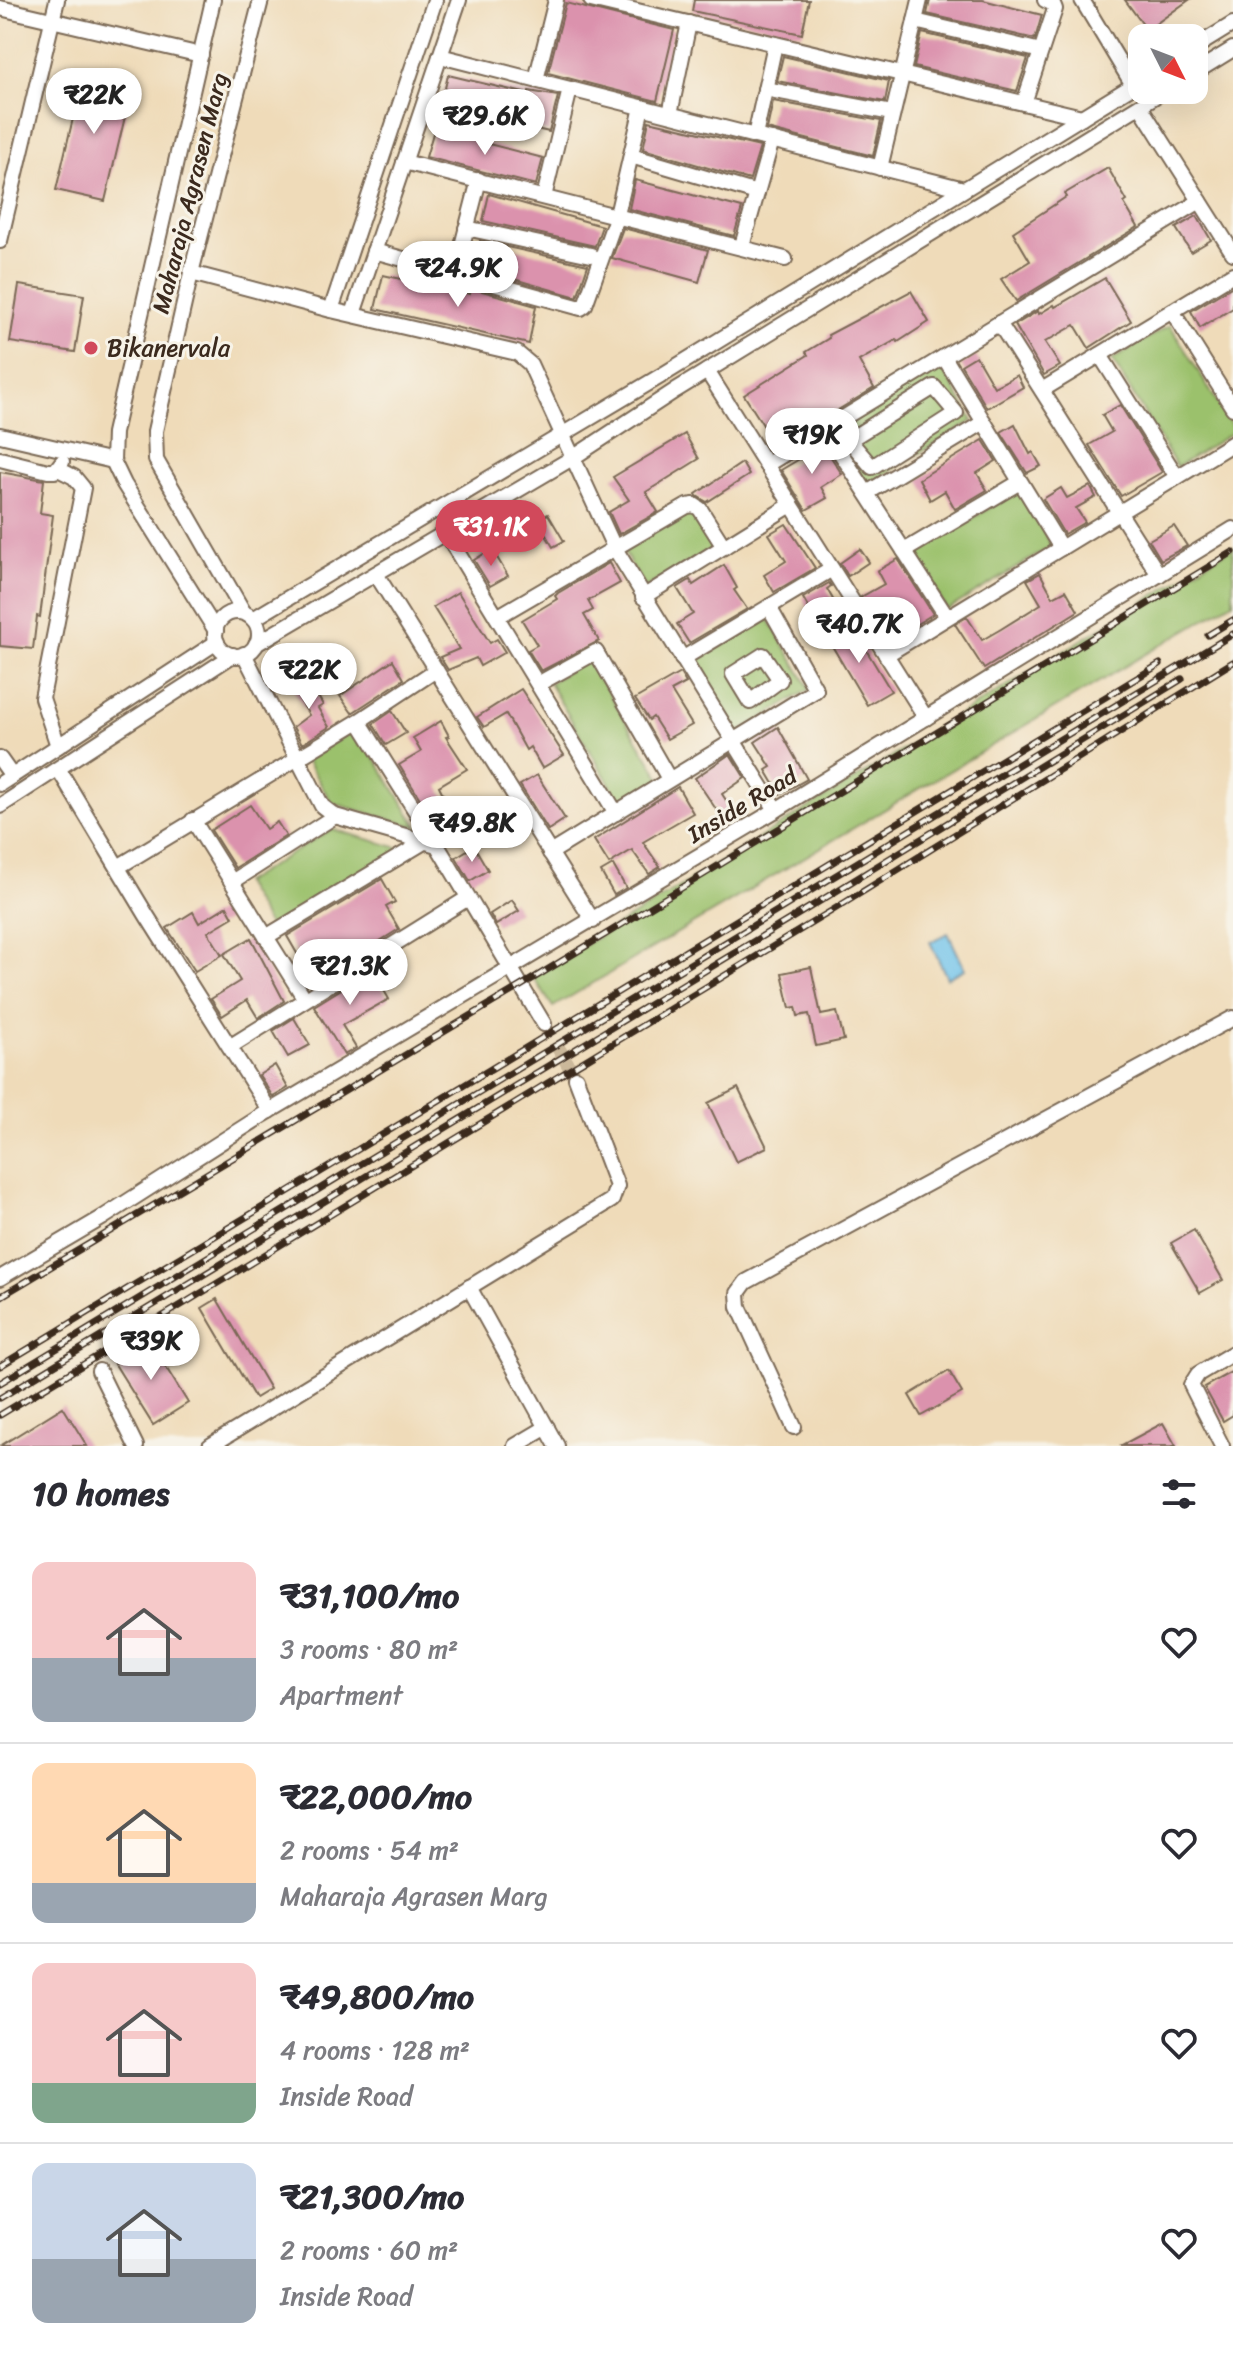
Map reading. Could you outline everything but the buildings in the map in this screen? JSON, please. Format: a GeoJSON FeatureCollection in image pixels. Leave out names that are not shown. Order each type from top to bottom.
{"type":"FeatureCollection","features":[{"type":"Feature","properties":{"kind":"street"},"geometry":{"type":"LineString","coordinates":[[0,241],[57,0]]}},
{"type":"Feature","properties":{"kind":"street","name":"Maharaja Agrasen Marg"},"geometry":{"type":"LineString","coordinates":[[113,461],[114,433],[213,0]]}},
{"type":"Feature","properties":{"kind":"street","name":"Maharaja Agrasen Marg"},"geometry":{"type":"LineString","coordinates":[[249,616],[156,460],[155,431],[191,273],[261,0]]}},
{"type":"Feature","properties":{"kind":"street"},"geometry":{"type":"LineString","coordinates":[[331,310],[435,0]]}},
{"type":"Feature","properties":{"kind":"street"},"geometry":{"type":"LineString","coordinates":[[353,314],[459,0]]}},
{"type":"Feature","properties":{"kind":"street"},"geometry":{"type":"LineString","coordinates":[[536,80],[556,0]]}},
{"type":"Feature","properties":{"kind":"street"},"geometry":{"type":"LineString","coordinates":[[591,0],[1082,117]]}},
{"type":"Feature","properties":{"kind":"street"},"geometry":{"type":"LineString","coordinates":[[880,168],[920,0]]}},
{"type":"Feature","properties":{"kind":"street"},"geometry":{"type":"LineString","coordinates":[[1024,103],[1055,9],[1045,0]]}},
{"type":"Feature","properties":{"kind":"street"},"geometry":{"type":"LineString","coordinates":[[1082,0],[1128,67]]}},
{"type":"Feature","properties":{"kind":"street"},"geometry":{"type":"LineString","coordinates":[[0,8],[201,55]]}},
{"type":"Feature","properties":{"kind":"street"},"geometry":{"type":"LineString","coordinates":[[915,21],[1041,51]]}},
{"type":"Feature","properties":{"kind":"street"},"geometry":{"type":"LineString","coordinates":[[670,114],[689,23]]}},
{"type":"Feature","properties":{"kind":"street"},"geometry":{"type":"LineString","coordinates":[[1208,39],[1233,24]]}},
{"type":"Feature","properties":{"kind":"street"},"geometry":{"type":"LineString","coordinates":[[755,136],[775,44]]}},
{"type":"Feature","properties":{"kind":"street"},"geometry":{"type":"LineString","coordinates":[[1208,64],[1233,49]]}},
{"type":"Feature","properties":{"kind":"street"},"geometry":{"type":"LineString","coordinates":[[440,56],[964,189]]}},
{"type":"Feature","properties":{"kind":"street"},"geometry":{"type":"LineString","coordinates":[[0,759],[6,780],[216,636],[224,617],[230,614],[249,616],[563,436],[1128,88]]}},
{"type":"Feature","properties":{"kind":"street"},"geometry":{"type":"LineString","coordinates":[[544,197],[570,89]]}},
{"type":"Feature","properties":{"kind":"street"},"geometry":{"type":"LineString","coordinates":[[765,89],[892,113]]}},
{"type":"Feature","properties":{"kind":"street"},"geometry":{"type":"LineString","coordinates":[[1106,101],[1119,119]]}},
{"type":"Feature","properties":{"kind":"street"},"geometry":{"type":"LineString","coordinates":[[0,806],[256,644],[574,457],[676,390],[1143,104]]}},
{"type":"Feature","properties":{"kind":"street"},"geometry":{"type":"LineString","coordinates":[[1140,106],[1233,253]]}},
{"type":"Feature","properties":{"kind":"street"},"geometry":{"type":"LineString","coordinates":[[374,251],[581,308],[585,305],[617,215],[642,107]]}},
{"type":"Feature","properties":{"kind":"street"},"geometry":{"type":"LineString","coordinates":[[742,246],[772,140]]}},
{"type":"Feature","properties":{"kind":"street"},"geometry":{"type":"LineString","coordinates":[[631,156],[757,193]]}},
{"type":"Feature","properties":{"kind":"street"},"geometry":{"type":"LineString","coordinates":[[404,162],[785,259]]}},
{"type":"Feature","properties":{"kind":"street"},"geometry":{"type":"LineString","coordinates":[[455,273],[479,180]]}},
{"type":"Feature","properties":{"kind":"street"},"geometry":{"type":"LineString","coordinates":[[766,465],[1200,201]]}},
{"type":"Feature","properties":{"kind":"street"},"geometry":{"type":"LineString","coordinates":[[466,228],[591,255]]}},
{"type":"Feature","properties":{"kind":"street"},"geometry":{"type":"LineString","coordinates":[[191,273],[331,310],[517,353],[530,364],[614,547],[776,810]]}},
{"type":"Feature","properties":{"kind":"street"},"geometry":{"type":"LineString","coordinates":[[1042,390],[1233,274]]}},
{"type":"Feature","properties":{"kind":"street"},"geometry":{"type":"LineString","coordinates":[[1172,311],[1233,408]]}},
{"type":"Feature","properties":{"kind":"street"},"geometry":{"type":"LineString","coordinates":[[999,323],[1159,575]]}},
{"type":"Feature","properties":{"kind":"street"},"geometry":{"type":"LineString","coordinates":[[1100,355],[1177,477]]}},
{"type":"Feature","properties":{"kind":"street"},"geometry":{"type":"LineString","coordinates":[[944,357],[1061,548]]}},
{"type":"Feature","properties":{"kind":"street"},"geometry":{"type":"LineString","coordinates":[[707,371],[926,718]]}},
{"type":"Feature","properties":{"kind":"street"},"geometry":{"type":"LineString","coordinates":[[664,374],[676,390]]}},
{"type":"Feature","properties":{"kind":"street"},"geometry":{"type":"LineString","coordinates":[[934,387],[956,413],[872,467],[849,440],[934,387]]}},
{"type":"Feature","properties":{"kind":"street"},"geometry":{"type":"LineString","coordinates":[[867,493],[984,422]]}},
{"type":"Feature","properties":{"kind":"street"},"geometry":{"type":"LineString","coordinates":[[825,429],[947,617]]}},
{"type":"Feature","properties":{"kind":"street"},"geometry":{"type":"LineString","coordinates":[[0,435],[113,461],[222,649],[239,655],[322,806],[335,816],[431,844]]}},
{"type":"Feature","properties":{"kind":"street"},"geometry":{"type":"LineString","coordinates":[[886,655],[1233,443]]}},
{"type":"Feature","properties":{"kind":"street"},"geometry":{"type":"LineString","coordinates":[[58,469],[66,450]]}},
{"type":"Feature","properties":{"kind":"street"},"geometry":{"type":"LineString","coordinates":[[0,459],[48,471],[58,469],[74,477],[83,488],[42,698],[58,746]]}},
{"type":"Feature","properties":{"kind":"street"},"geometry":{"type":"LineString","coordinates":[[904,551],[1020,482]]}},
{"type":"Feature","properties":{"kind":"street"},"geometry":{"type":"LineString","coordinates":[[497,617],[687,506],[694,505],[700,509],[724,547]]}},
{"type":"Feature","properties":{"kind":"street"},"geometry":{"type":"LineString","coordinates":[[643,597],[791,505]]}},
{"type":"Feature","properties":{"kind":"street","name":"Inside Road"},"geometry":{"type":"LineString","coordinates":[[0,1278],[102,1218],[267,1113],[776,810],[1233,529]]}},
{"type":"Feature","properties":{"kind":"street"},"geometry":{"type":"LineString","coordinates":[[445,532],[616,813]]}},
{"type":"Feature","properties":{"kind":"street"},"geometry":{"type":"LineString","coordinates":[[682,659],[832,569]]}},
{"type":"Feature","properties":{"kind":"street"},"geometry":{"type":"LineString","coordinates":[[376,574],[593,921]]}},
{"type":"Feature","properties":{"kind":"street"},"geometry":{"type":"LineString","coordinates":[[550,853],[816,690],[769,607]]}},
{"type":"Feature","properties":{"kind":"street"},"geometry":{"type":"LineString","coordinates":[[249,616],[258,629],[256,644]]}},
{"type":"Feature","properties":{"kind":"street"},"geometry":{"type":"LineString","coordinates":[[538,684],[596,652],[669,779]]}},
{"type":"Feature","properties":{"kind":"street"},"geometry":{"type":"LineString","coordinates":[[118,867],[359,721],[436,670]]}},
{"type":"Feature","properties":{"kind":"street"},"geometry":{"type":"LineString","coordinates":[[359,721],[431,844],[468,898],[544,1024]]}},
{"type":"Feature","properties":{"kind":"street"},"geometry":{"type":"LineString","coordinates":[[59,770],[231,1046],[267,1113]]}},
{"type":"Feature","properties":{"kind":"street"},"geometry":{"type":"LineString","coordinates":[[232,882],[335,816]]}},
{"type":"Feature","properties":{"kind":"street"},"geometry":{"type":"LineString","coordinates":[[193,820],[305,999]]}},
{"type":"Feature","properties":{"kind":"street"},"geometry":{"type":"LineString","coordinates":[[266,937],[431,844]]}},
{"type":"Feature","properties":{"kind":"street"},"geometry":{"type":"LineString","coordinates":[[231,1046],[468,898]]}},
{"type":"Feature","properties":{"kind":"street"},"geometry":{"type":"LineString","coordinates":[[794,1427],[739,1307],[738,1293],[746,1282],[1233,1018]]}},
{"type":"Feature","properties":{"kind":"street"},"geometry":{"type":"LineString","coordinates":[[210,1446],[612,1200],[617,1186],[576,1078]]}},
{"type":"Feature","properties":{"kind":"street"},"geometry":{"type":"LineString","coordinates":[[469,1287],[557,1446]]}},
{"type":"Feature","properties":{"kind":"street"},"geometry":{"type":"LineString","coordinates":[[1222,1446],[1191,1385],[1198,1374],[1233,1353]]}},
{"type":"Feature","properties":{"kind":"street"},"geometry":{"type":"LineString","coordinates":[[99,1371],[136,1446]]}},
{"type":"Feature","properties":{"kind":"street"},"geometry":{"type":"LineString","coordinates":[[515,1446],[547,1427]]}},
{"type":"Feature","properties":{"kind":"green space"},"geometry":{"type":"Polygon","coordinates":[[[1170,325],[1233,428],[1233,432],[1177,467],[1112,360],[1170,325]]]}},
{"type":"Feature","properties":{"kind":"green space"},"geometry":{"type":"Polygon","coordinates":[[[940,365],[973,421],[867,485],[834,430],[940,365]]]}},
{"type":"Feature","properties":{"kind":"green space"},"geometry":{"type":"Polygon","coordinates":[[[1019,490],[1052,546],[947,610],[914,554],[1019,490]]]}},
{"type":"Feature","properties":{"kind":"green space"},"geometry":{"type":"Polygon","coordinates":[[[691,505],[716,546],[645,588],[621,547],[691,505]]]}},
{"type":"Feature","properties":{"kind":"green space"},"geometry":{"type":"Polygon","coordinates":[[[1233,547],[1233,602],[553,1007],[533,977],[1233,547]]]}},
{"type":"Feature","properties":{"kind":"green space"},"geometry":{"type":"Polygon","coordinates":[[[768,618],[810,689],[736,734],[694,662],[768,618]]]}},
{"type":"Feature","properties":{"kind":"green space"},"geometry":{"type":"Polygon","coordinates":[[[588,659],[663,782],[623,806],[549,683],[588,659]]]}},
{"type":"Feature","properties":{"kind":"green space"},"geometry":{"type":"Polygon","coordinates":[[[356,728],[418,827],[332,803],[306,760],[356,728]]]}},
{"type":"Feature","properties":{"kind":"green space"},"geometry":{"type":"Polygon","coordinates":[[[332,829],[403,849],[270,928],[243,883],[332,829]]]}},
{"type":"Feature","properties":{"kind":"water"},"geometry":{"type":"Polygon","coordinates":[[[948,933],[965,969],[947,978],[930,942],[948,933]]]}},
{"type":"Feature","properties":{"kind":"tunnel"},"geometry":{"type":"LineString","coordinates":[[544,1024],[576,1078]]}},
{"type":"Feature","properties":{"kind":"railway"},"geometry":{"type":"LineString","coordinates":[[0,1297],[519,987],[1233,552]]}},
{"type":"Feature","properties":{"kind":"railway"},"geometry":{"type":"LineString","coordinates":[[1208,635],[1233,620]]}},
{"type":"Feature","properties":{"kind":"railway"},"geometry":{"type":"LineString","coordinates":[[0,1383],[1233,634]]}},
{"type":"Feature","properties":{"kind":"railway"},"geometry":{"type":"LineString","coordinates":[[0,1415],[833,910],[1233,662]]}},
{"type":"Feature","properties":{"kind":"railway"},"geometry":{"type":"LineString","coordinates":[[0,1366],[1160,664]]}},
{"type":"Feature","properties":{"kind":"railway"},"geometry":{"type":"LineString","coordinates":[[0,1398],[1182,679]]}},
{"type":"Feature","properties":{"kind":"place","name":"Bikanervala"},"geometry":{"type":"Point","coordinates":[91,348]}}]}
